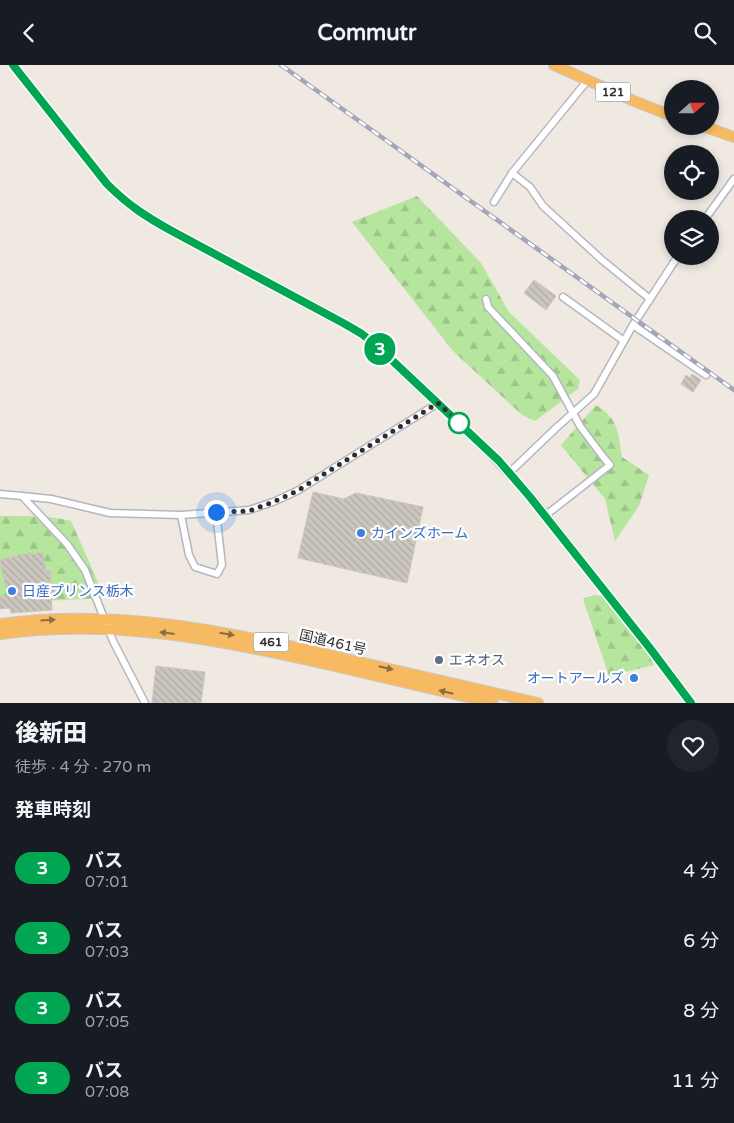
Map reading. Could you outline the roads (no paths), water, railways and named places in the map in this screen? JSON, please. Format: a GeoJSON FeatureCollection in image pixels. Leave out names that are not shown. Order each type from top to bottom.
{"type":"FeatureCollection","features":[{"type":"Feature","properties":{"kind":"highway","name":"121"},"geometry":{"type":"LineString","coordinates":[[554,65],[587,81],[664,113]]}},
{"type":"Feature","properties":{"kind":"highway"},"geometry":{"type":"LineString","coordinates":[[719,132],[734,137]]}},
{"type":"Feature","properties":{"kind":"highway","name":"国道461号"},"geometry":{"type":"LineString","coordinates":[[0,625],[41,620],[107,623],[148,622],[247,637],[538,703]]}},
{"type":"Feature","properties":{"kind":"highway","name":"国道461号"},"geometry":{"type":"LineString","coordinates":[[0,634],[107,623],[246,646],[493,703]]}},
{"type":"Feature","properties":{"kind":"street"},"geometry":{"type":"LineString","coordinates":[[13,65],[107,184],[124,202],[170,230],[362,334],[438,403],[499,461],[546,515],[691,703]]}},
{"type":"Feature","properties":{"kind":"street"},"geometry":{"type":"LineString","coordinates":[[494,202],[512,173],[587,81]]}},
{"type":"Feature","properties":{"kind":"street"},"geometry":{"type":"LineString","coordinates":[[512,173],[530,187],[543,206],[602,260],[650,299]]}},
{"type":"Feature","properties":{"kind":"street"},"geometry":{"type":"LineString","coordinates":[[712,210],[734,179]]}},
{"type":"Feature","properties":{"kind":"street"},"geometry":{"type":"LineString","coordinates":[[509,473],[594,395],[633,325],[672,265]]}},
{"type":"Feature","properties":{"kind":"street"},"geometry":{"type":"LineString","coordinates":[[563,297],[624,341]]}},
{"type":"Feature","properties":{"kind":"street"},"geometry":{"type":"LineString","coordinates":[[486,299],[488,307],[553,376],[580,426],[610,465],[546,515]]}},
{"type":"Feature","properties":{"kind":"street"},"geometry":{"type":"LineString","coordinates":[[633,325],[706,375]]}},
{"type":"Feature","properties":{"kind":"street"},"geometry":{"type":"LineString","coordinates":[[0,494],[51,499],[110,513],[181,515],[249,511],[297,491],[438,403]]}},
{"type":"Feature","properties":{"kind":"street"},"geometry":{"type":"LineString","coordinates":[[22,495],[67,544],[85,570],[114,641],[145,703]]}},
{"type":"Feature","properties":{"kind":"street"},"geometry":{"type":"LineString","coordinates":[[181,515],[189,555],[195,567],[217,574],[222,565],[216,512]]}},
{"type":"Feature","properties":{"kind":"railway"},"geometry":{"type":"LineString","coordinates":[[281,65],[734,390]]}},
{"type":"Feature","properties":{"kind":"place","name":"カインズホーム"},"geometry":{"type":"Point","coordinates":[361,533]}},
{"type":"Feature","properties":{"kind":"place","name":"日産プリンス栃木"},"geometry":{"type":"Point","coordinates":[12,591]}},
{"type":"Feature","properties":{"kind":"place","name":"エネオス"},"geometry":{"type":"Point","coordinates":[439,660]}},
{"type":"Feature","properties":{"kind":"place","name":"オートアールズ"},"geometry":{"type":"Point","coordinates":[634,678]}}]}
